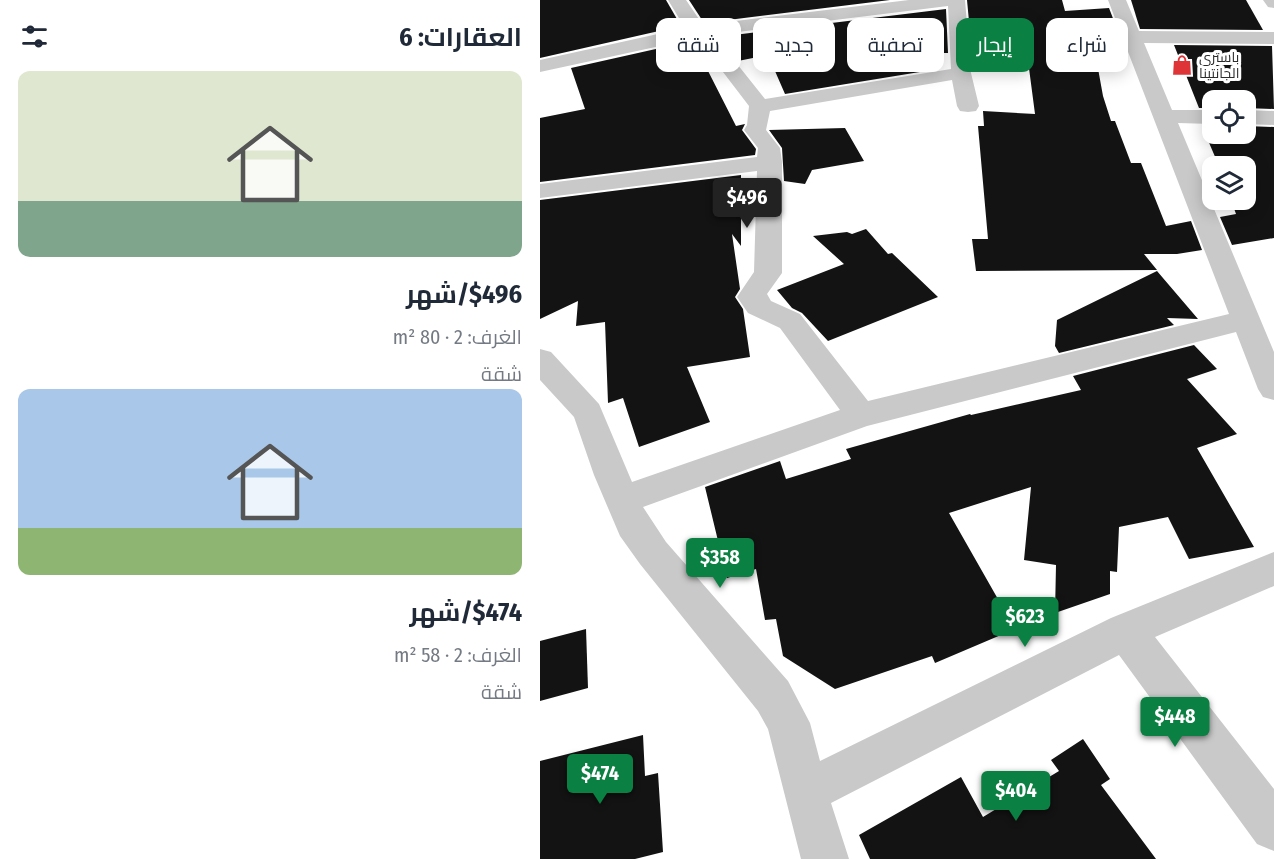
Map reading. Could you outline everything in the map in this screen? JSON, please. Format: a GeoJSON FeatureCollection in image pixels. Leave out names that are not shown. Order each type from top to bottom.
{"type":"FeatureCollection","features":[{"type":"Feature","properties":{"kind":"street"},"geometry":{"type":"LineString","coordinates":[[677,0],[688,18]]}},
{"type":"Feature","properties":{"kind":"street"},"geometry":{"type":"LineString","coordinates":[[741,25],[955,0],[961,73],[968,106]]}},
{"type":"Feature","properties":{"kind":"street"},"geometry":{"type":"LineString","coordinates":[[1117,0],[1274,389]]}},
{"type":"Feature","properties":{"kind":"street"},"geometry":{"type":"LineString","coordinates":[[1133,37],[1274,38]]}},
{"type":"Feature","properties":{"kind":"street"},"geometry":{"type":"LineString","coordinates":[[540,66],[656,42]]}},
{"type":"Feature","properties":{"kind":"street"},"geometry":{"type":"LineString","coordinates":[[733,72],[760,106],[758,125],[755,130],[769,148],[768,273],[751,297],[757,300],[758,306],[770,314],[790,321],[861,415]]}},
{"type":"Feature","properties":{"kind":"street"},"geometry":{"type":"LineString","coordinates":[[760,106],[961,73]]}},
{"type":"Feature","properties":{"kind":"street"},"geometry":{"type":"LineString","coordinates":[[1163,116],[1202,117]]}},
{"type":"Feature","properties":{"kind":"street"},"geometry":{"type":"LineString","coordinates":[[1256,117],[1274,118]]}},
{"type":"Feature","properties":{"kind":"street"},"geometry":{"type":"LineString","coordinates":[[540,190],[770,162]]}},
{"type":"Feature","properties":{"kind":"street"},"geometry":{"type":"LineString","coordinates":[[623,500],[861,415],[1246,320]]}},
{"type":"Feature","properties":{"kind":"street"},"geometry":{"type":"LineString","coordinates":[[540,360],[588,412],[633,525],[653,553],[773,696],[790,731],[825,859]]}},
{"type":"Feature","properties":{"kind":"street"},"geometry":{"type":"LineString","coordinates":[[805,792],[1125,631],[1274,569]]}},
{"type":"Feature","properties":{"kind":"street"},"geometry":{"type":"LineString","coordinates":[[1125,631],[1274,827]]}},
{"type":"Feature","properties":{"kind":"building"},"geometry":{"type":"Polygon","coordinates":[[[540,0],[666,0],[676,18],[656,18],[656,32],[540,58],[540,0]]]}},
{"type":"Feature","properties":{"kind":"building"},"geometry":{"type":"Polygon","coordinates":[[[689,0],[890,0],[741,18],[701,18],[689,0]]]}},
{"type":"Feature","properties":{"kind":"building"},"geometry":{"type":"Polygon","coordinates":[[[967,0],[1062,0],[1065,11],[1109,8],[1113,18],[1046,18],[1046,72],[1099,72],[1111,121],[1115,121],[1131,163],[1141,163],[1166,226],[1191,221],[1202,250],[1177,254],[1144,254],[1157,270],[976,271],[972,239],[988,239],[978,126],[984,126],[983,111],[1035,114],[1029,72],[1034,72],[1034,18],[969,18],[967,0]]]}},
{"type":"Feature","properties":{"kind":"building"},"geometry":{"type":"Polygon","coordinates":[[[1131,0],[1246,0],[1263,30],[1140,29],[1131,0]]]}},
{"type":"Feature","properties":{"kind":"building"},"geometry":{"type":"Polygon","coordinates":[[[946,9],[948,53],[944,53],[944,18],[873,18],[946,9]]]}},
{"type":"Feature","properties":{"kind":"building"},"geometry":{"type":"Polygon","coordinates":[[[847,21],[847,72],[920,72],[785,94],[775,72],[835,72],[835,23],[847,21]]]}},
{"type":"Feature","properties":{"kind":"building"},"geometry":{"type":"Polygon","coordinates":[[[753,33],[753,58],[741,60],[741,34],[753,33]]]}},
{"type":"Feature","properties":{"kind":"building"},"geometry":{"type":"Polygon","coordinates":[[[1174,45],[1272,46],[1274,109],[1256,108],[1256,90],[1202,90],[1202,108],[1199,108],[1174,45]]]}},
{"type":"Feature","properties":{"kind":"building"},"geometry":{"type":"Polygon","coordinates":[[[656,49],[656,72],[709,72],[736,126],[745,124],[742,130],[756,149],[755,155],[540,182],[540,118],[585,109],[571,68],[656,49]]]}},
{"type":"Feature","properties":{"kind":"building"},"geometry":{"type":"Polygon","coordinates":[[[1256,126],[1274,127],[1274,238],[1232,245],[1220,217],[1236,214],[1235,210],[1256,210],[1256,156],[1215,156],[1210,144],[1256,144],[1256,126]]]}},
{"type":"Feature","properties":{"kind":"building"},"geometry":{"type":"Polygon","coordinates":[[[845,128],[864,161],[812,170],[805,184],[784,181],[782,148],[769,130],[845,128]]]}},
{"type":"Feature","properties":{"kind":"building"},"geometry":{"type":"Polygon","coordinates":[[[741,175],[741,246],[732,234],[740,289],[735,297],[743,309],[750,357],[687,367],[710,422],[639,447],[623,398],[608,403],[605,322],[576,326],[578,301],[540,319],[540,200],[741,175]]]}},
{"type":"Feature","properties":{"kind":"building"},"geometry":{"type":"Polygon","coordinates":[[[866,229],[888,254],[892,253],[938,297],[828,341],[802,313],[792,308],[777,290],[844,264],[813,236],[847,232],[852,234],[866,229]]]}},
{"type":"Feature","properties":{"kind":"building"},"geometry":{"type":"Polygon","coordinates":[[[1157,271],[1198,319],[1167,318],[1174,325],[1059,353],[1055,346],[1057,320],[1157,271]]]}},
{"type":"Feature","properties":{"kind":"building"},"geometry":{"type":"Polygon","coordinates":[[[1194,345],[1217,369],[1187,379],[1237,434],[1197,448],[1254,547],[1189,559],[1168,517],[1119,527],[1117,572],[1110,571],[1110,594],[1055,613],[1056,565],[1024,560],[1031,487],[949,513],[1015,629],[935,663],[932,656],[835,689],[783,656],[776,619],[765,620],[756,569],[727,578],[705,487],[780,461],[786,479],[851,459],[846,449],[970,414],[1081,390],[1073,376],[1194,345]]]}},
{"type":"Feature","properties":{"kind":"building"},"geometry":{"type":"Polygon","coordinates":[[[586,629],[588,688],[540,701],[540,641],[586,629]]]}},
{"type":"Feature","properties":{"kind":"building"},"geometry":{"type":"Polygon","coordinates":[[[643,735],[645,776],[658,773],[663,852],[635,859],[540,859],[540,761],[643,735]]]}},
{"type":"Feature","properties":{"kind":"building"},"geometry":{"type":"Polygon","coordinates":[[[1083,739],[1110,779],[1101,785],[1156,859],[870,859],[859,835],[961,777],[983,817],[1059,771],[1051,760],[1083,739]]]}},
{"type":"Feature","properties":{"kind":"place","name":"باستري الجانتينا"},"geometry":{"type":"Point","coordinates":[1182,65]}}]}
